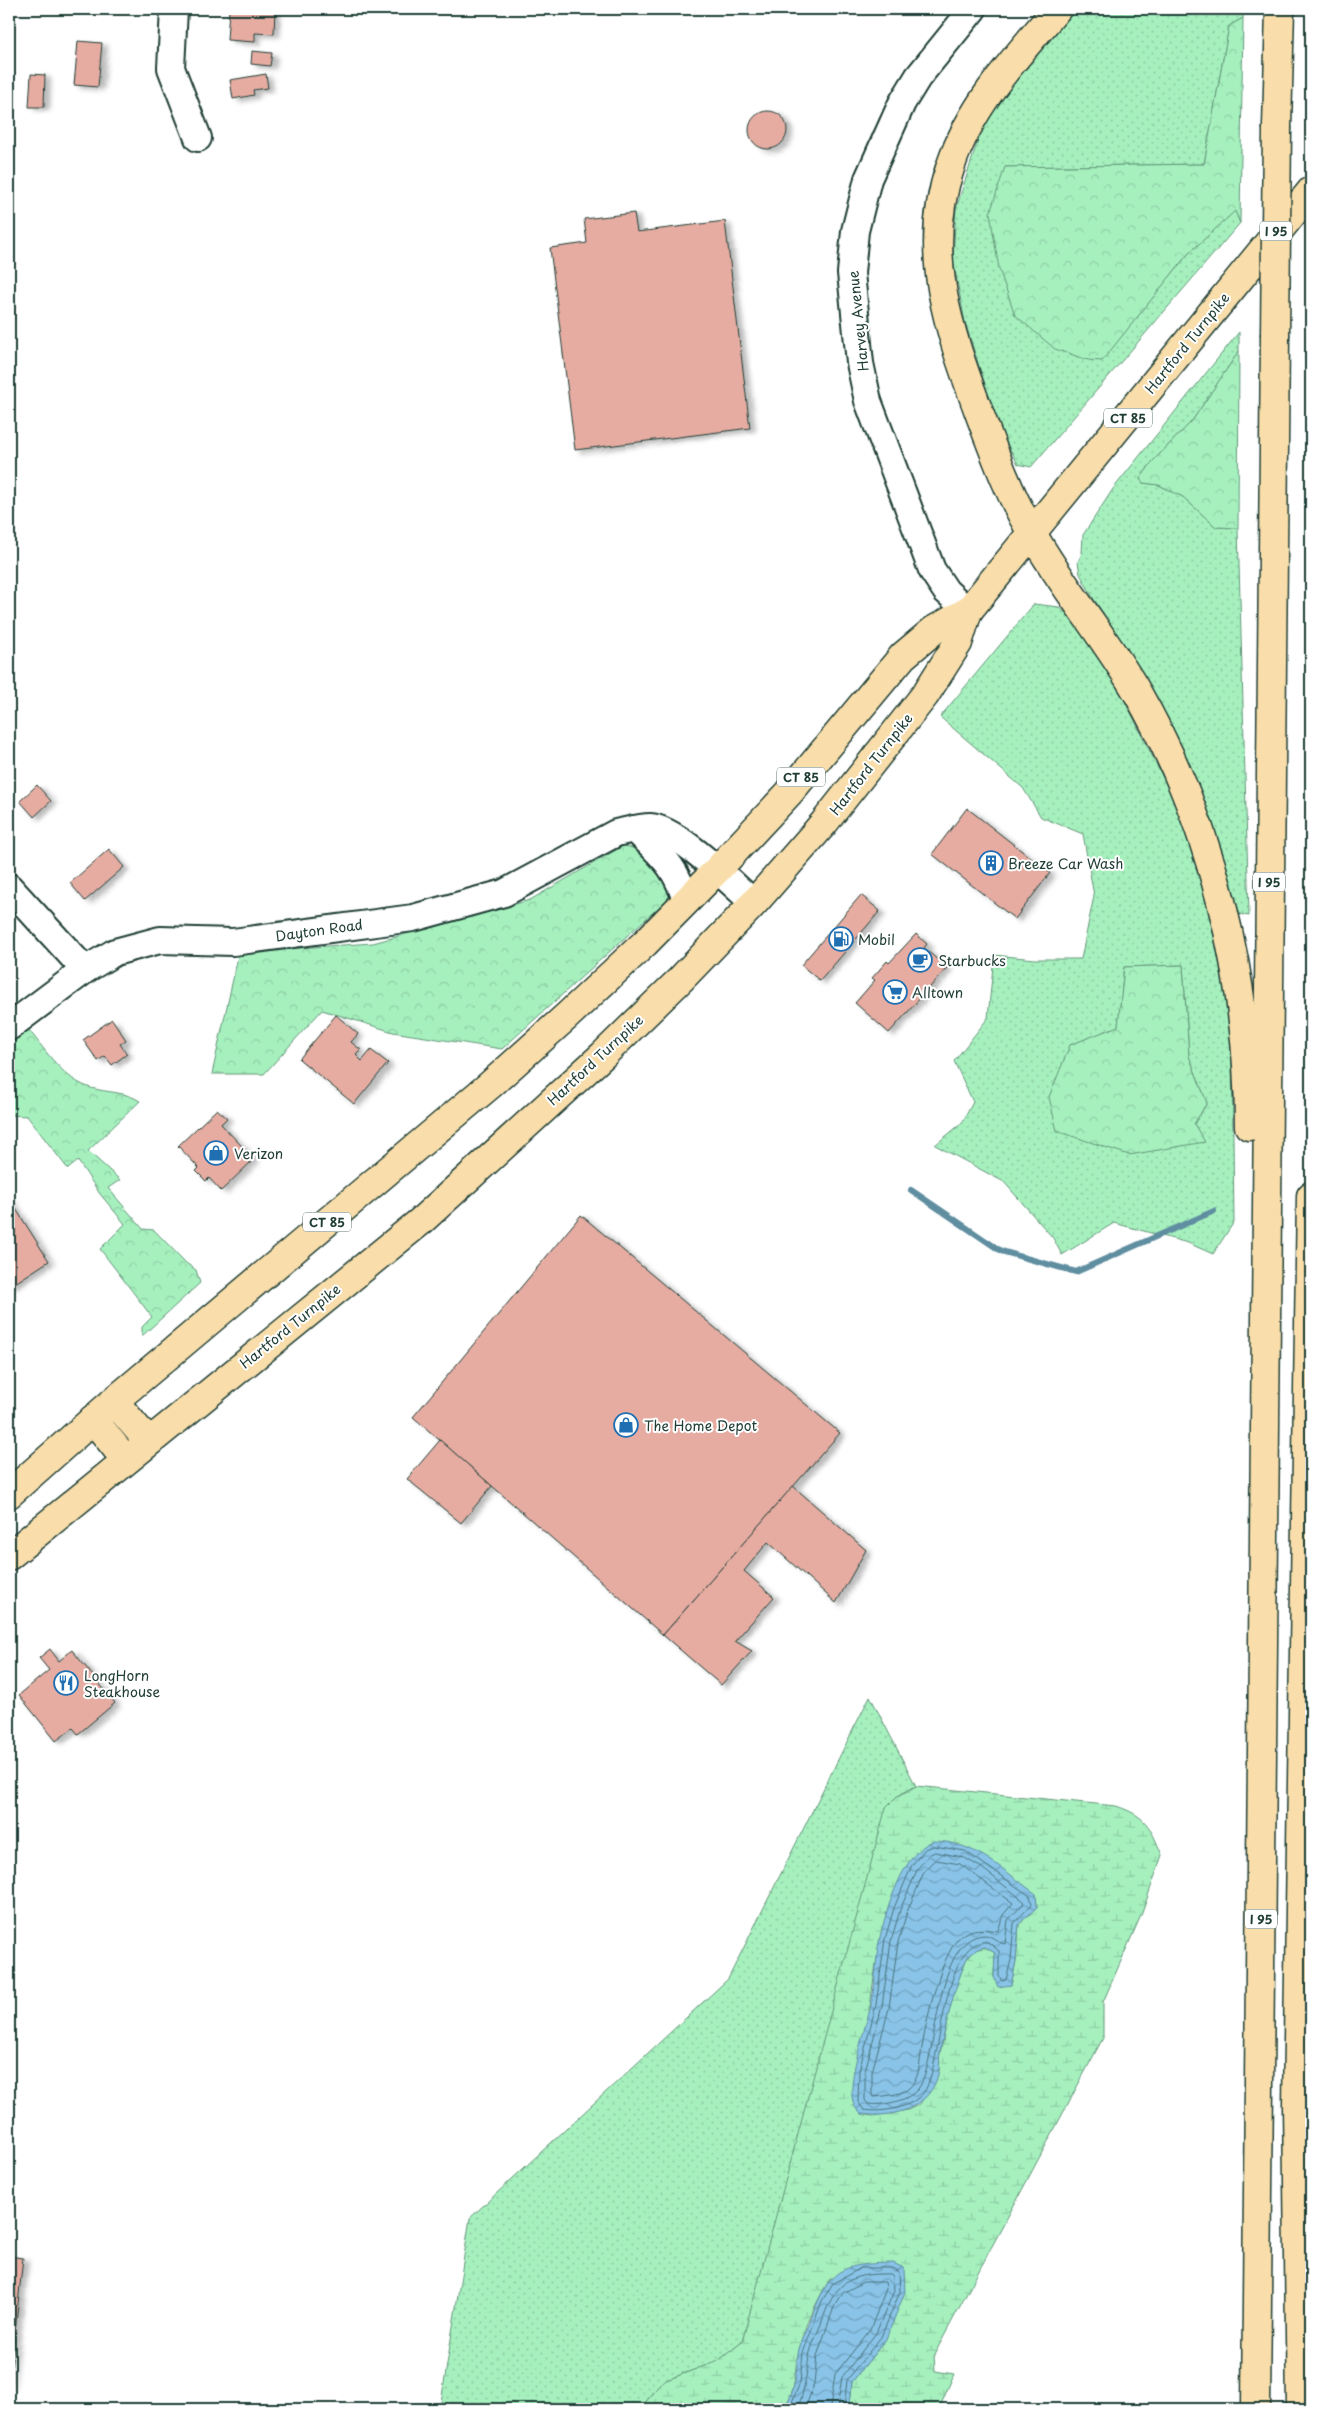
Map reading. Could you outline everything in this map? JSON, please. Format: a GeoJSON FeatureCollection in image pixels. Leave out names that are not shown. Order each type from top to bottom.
{"type":"FeatureCollection","features":[{"type":"Feature","properties":{"kind":"highway"},"geometry":{"type":"LineString","coordinates":[[1056,9],[997,79],[967,131],[951,165],[940,212],[937,254],[942,297],[960,360],[1008,486],[1032,534],[1137,692],[1180,779],[1220,893],[1242,999],[1249,1096],[1249,1253],[1266,1428]]}},
{"type":"Feature","properties":{"kind":"highway","name":"I 95"},"geometry":{"type":"LineString","coordinates":[[1256,2409],[1277,126],[1280,9]]}},
{"type":"Feature","properties":{"kind":"highway","name":"Hartford Turnpike"},"geometry":{"type":"LineString","coordinates":[[9,1556],[125,1459],[421,1221],[603,1055],[754,903],[824,823],[936,681],[958,644],[968,611],[1311,191]]}},
{"type":"Feature","properties":{"kind":"highway","name":"Hartford Turnpike"},"geometry":{"type":"LineString","coordinates":[[9,1494],[114,1400],[490,1085],[610,976],[717,870],[789,792],[903,656],[939,626],[968,611]]}},
{"type":"Feature","properties":{"kind":"highway"},"geometry":{"type":"LineString","coordinates":[[1302,2409],[1297,2105],[1311,1196]]}},
{"type":"Feature","properties":{"kind":"highway"},"geometry":{"type":"LineString","coordinates":[[114,1400],[148,1441]]}},
{"type":"Feature","properties":{"kind":"highway"},"geometry":{"type":"LineString","coordinates":[[93,1420],[125,1459]]}},
{"type":"Feature","properties":{"kind":"street"},"geometry":{"type":"LineString","coordinates":[[174,9],[171,68],[198,138]]}},
{"type":"Feature","properties":{"kind":"street","name":"Harvey Avenue"},"geometry":{"type":"LineString","coordinates":[[968,611],[946,591],[932,570],[868,401],[860,364],[851,273],[855,231],[868,179],[902,103],[918,77],[973,9]]}},
{"type":"Feature","properties":{"kind":"street","name":"Dayton Road"},"geometry":{"type":"LineString","coordinates":[[9,1027],[85,970],[115,952],[160,940],[233,942],[412,918],[504,893],[616,833],[651,827],[685,842],[754,903]]}},
{"type":"Feature","properties":{"kind":"street"},"geometry":{"type":"LineString","coordinates":[[635,830],[660,853],[680,880],[686,901]]}},
{"type":"Feature","properties":{"kind":"street"},"geometry":{"type":"LineString","coordinates":[[9,887],[85,970]]}},
{"type":"Feature","properties":{"kind":"green space"},"geometry":{"type":"Polygon","coordinates":[[[1068,9],[1243,9],[1243,18],[1229,26],[1204,164],[1005,167],[1102,360],[1188,254],[1235,210],[1240,223],[1031,467],[1018,464],[999,429],[965,322],[953,260],[956,209],[979,137],[1007,81],[1068,9]]]}},
{"type":"Feature","properties":{"kind":"green space"},"geometry":{"type":"Polygon","coordinates":[[[1243,18],[1240,223],[1235,211],[1188,254],[1102,361],[1088,360],[1055,349],[1015,315],[999,269],[990,213],[1005,167],[1204,164],[1229,26],[1243,18]]]}},
{"type":"Feature","properties":{"kind":"green space"},"geometry":{"type":"Polygon","coordinates":[[[1239,332],[1239,351],[1192,421],[1153,461],[1140,479],[1143,483],[1159,485],[1183,497],[1216,527],[1238,528],[1249,916],[1239,914],[1220,848],[1183,749],[1145,677],[1092,596],[1080,574],[1078,562],[1082,553],[1083,535],[1113,489],[1239,332]]]}},
{"type":"Feature","properties":{"kind":"green space"},"geometry":{"type":"Polygon","coordinates":[[[1239,351],[1238,528],[1216,527],[1183,497],[1159,485],[1143,483],[1140,479],[1153,461],[1192,421],[1239,351]]]}},
{"type":"Feature","properties":{"kind":"green space"},"geometry":{"type":"Polygon","coordinates":[[[1034,604],[1059,607],[1078,624],[1125,701],[1184,820],[1212,917],[1224,980],[1232,1053],[1234,1222],[1213,1254],[1188,1243],[1114,1223],[1062,1255],[1053,1238],[1004,1182],[935,1145],[962,1123],[973,1102],[954,1061],[988,1018],[994,955],[1035,959],[1081,959],[1094,896],[1083,834],[1041,817],[1023,788],[940,717],[1034,604]],[[1183,965],[1124,967],[1118,1027],[1070,1045],[1204,1142],[1194,1124],[1207,1103],[1189,1056],[1183,965]]]}},
{"type":"Feature","properties":{"kind":"green space"},"geometry":{"type":"Polygon","coordinates":[[[623,846],[641,851],[656,862],[666,878],[670,897],[502,1049],[393,1032],[322,1010],[264,1074],[212,1074],[239,952],[373,943],[530,900],[623,846]]]}},
{"type":"Feature","properties":{"kind":"green space"},"geometry":{"type":"Polygon","coordinates":[[[1183,965],[1189,1056],[1207,1103],[1194,1124],[1205,1142],[1129,1155],[1057,1131],[1049,1097],[1070,1045],[1118,1026],[1124,967],[1183,965]]]}},
{"type":"Feature","properties":{"kind":"green space"},"geometry":{"type":"Polygon","coordinates":[[[29,1030],[56,1064],[72,1079],[97,1090],[122,1094],[140,1101],[88,1151],[120,1180],[108,1188],[143,1229],[154,1230],[186,1263],[196,1270],[200,1283],[142,1336],[142,1327],[152,1317],[100,1249],[125,1224],[100,1194],[78,1161],[68,1169],[27,1116],[9,1115],[9,1045],[29,1030]]]}},
{"type":"Feature","properties":{"kind":"green space"},"geometry":{"type":"Polygon","coordinates":[[[870,1696],[916,1786],[896,1797],[742,2342],[718,2361],[664,2381],[641,2409],[440,2409],[470,2218],[728,1979],[870,1696]]]}},
{"type":"Feature","properties":{"kind":"green space"},"geometry":{"type":"Polygon","coordinates":[[[916,1786],[1116,1806],[1135,1814],[1146,1824],[1162,1855],[1142,1913],[1103,2002],[1103,2038],[934,2355],[935,2371],[954,2374],[939,2409],[848,2409],[852,2382],[886,2339],[830,2279],[816,2305],[805,2332],[797,2358],[791,2396],[782,2409],[641,2409],[664,2381],[718,2361],[742,2342],[886,1807],[896,1797],[916,1786]],[[1036,1894],[890,1906],[877,1957],[873,1983],[861,2114],[873,2116],[908,2110],[920,2104],[939,2071],[939,2058],[953,1994],[966,1960],[974,1950],[985,1947],[995,1953],[994,1977],[1011,1985],[1016,1961],[1019,1924],[1037,1907],[1036,1894]]]}},
{"type":"Feature","properties":{"kind":"water"},"geometry":{"type":"Polygon","coordinates":[[[933,1841],[948,1842],[962,1846],[988,1859],[1036,1894],[1037,1907],[1019,1924],[1016,1961],[1011,1985],[998,1987],[994,1977],[995,1953],[985,1947],[974,1951],[968,1957],[949,2013],[940,2051],[939,2070],[929,2094],[910,2108],[898,2112],[886,2115],[861,2114],[854,2105],[852,2084],[857,2056],[871,2005],[878,1945],[883,1925],[892,1897],[905,1869],[922,1847],[933,1841]]]}},
{"type":"Feature","properties":{"kind":"water"},"geometry":{"type":"Polygon","coordinates":[[[893,2263],[904,2268],[905,2292],[886,2339],[852,2382],[848,2409],[782,2409],[793,2390],[801,2343],[823,2291],[830,2281],[847,2268],[859,2265],[893,2263]]]}},
{"type":"Feature","properties":{"kind":"building"},"geometry":{"type":"Polygon","coordinates":[[[229,9],[275,9],[274,34],[255,33],[255,42],[227,40],[229,9]]]}},
{"type":"Feature","properties":{"kind":"building"},"geometry":{"type":"Polygon","coordinates":[[[78,41],[102,43],[98,87],[74,85],[78,41]]]}},
{"type":"Feature","properties":{"kind":"building"},"geometry":{"type":"Polygon","coordinates":[[[252,51],[272,53],[270,66],[251,64],[252,51]]]}},
{"type":"Feature","properties":{"kind":"building"},"geometry":{"type":"Polygon","coordinates":[[[31,74],[45,75],[44,107],[29,107],[31,74]]]}},
{"type":"Feature","properties":{"kind":"building"},"geometry":{"type":"Polygon","coordinates":[[[266,74],[268,88],[253,90],[254,95],[233,99],[230,80],[266,74]]]}},
{"type":"Feature","properties":{"kind":"building"},"geometry":{"type":"Polygon","coordinates":[[[768,111],[781,117],[787,130],[781,143],[768,149],[755,143],[749,130],[755,117],[768,111]]]}},
{"type":"Feature","properties":{"kind":"building"},"geometry":{"type":"Polygon","coordinates":[[[634,213],[637,232],[725,221],[750,428],[575,450],[550,248],[587,243],[584,219],[634,213]]]}},
{"type":"Feature","properties":{"kind":"building"},"geometry":{"type":"Polygon","coordinates":[[[37,785],[51,801],[34,817],[20,801],[37,785]]]}},
{"type":"Feature","properties":{"kind":"building","name":"Breeze Car Wash"},"geometry":{"type":"Polygon","coordinates":[[[967,808],[1050,873],[1015,919],[932,854],[967,808]]]}},
{"type":"Feature","properties":{"kind":"building"},"geometry":{"type":"Polygon","coordinates":[[[109,849],[124,867],[85,901],[70,883],[109,849]]]}},
{"type":"Feature","properties":{"kind":"building"},"geometry":{"type":"Polygon","coordinates":[[[861,895],[880,911],[820,981],[801,965],[861,895]]]}},
{"type":"Feature","properties":{"kind":"building","name":"Alltown"},"geometry":{"type":"Polygon","coordinates":[[[916,934],[927,944],[924,948],[947,968],[889,1033],[855,1003],[875,980],[872,978],[887,961],[889,963],[916,934]]]}},
{"type":"Feature","properties":{"kind":"building"},"geometry":{"type":"Polygon","coordinates":[[[336,1015],[358,1034],[351,1042],[361,1050],[356,1055],[362,1061],[371,1050],[388,1063],[354,1104],[299,1059],[336,1015]]]}},
{"type":"Feature","properties":{"kind":"building"},"geometry":{"type":"Polygon","coordinates":[[[112,1019],[126,1040],[120,1044],[127,1054],[112,1065],[105,1056],[98,1061],[83,1040],[112,1019]]]}},
{"type":"Feature","properties":{"kind":"building","name":"Verizon"},"geometry":{"type":"Polygon","coordinates":[[[217,1109],[227,1118],[221,1124],[254,1159],[221,1191],[209,1178],[206,1181],[196,1171],[199,1168],[178,1146],[217,1109]]]}},
{"type":"Feature","properties":{"kind":"building"},"geometry":{"type":"Polygon","coordinates":[[[9,1198],[49,1261],[9,1287],[9,1198]]]}},
{"type":"Feature","properties":{"kind":"building","name":"The Home Depot"},"geometry":{"type":"Polygon","coordinates":[[[581,1215],[840,1433],[663,1635],[413,1417],[581,1215]]]}},
{"type":"Feature","properties":{"kind":"building"},"geometry":{"type":"Polygon","coordinates":[[[440,1440],[492,1486],[461,1523],[407,1479],[440,1440]]]}},
{"type":"Feature","properties":{"kind":"building"},"geometry":{"type":"Polygon","coordinates":[[[793,1486],[866,1550],[836,1603],[768,1542],[744,1571],[774,1597],[735,1641],[752,1651],[721,1685],[663,1635],[793,1486]]]}},
{"type":"Feature","properties":{"kind":"building","name":"LongHorn Steakhouse"},"geometry":{"type":"Polygon","coordinates":[[[50,1649],[59,1661],[72,1650],[115,1703],[78,1734],[73,1728],[56,1741],[19,1695],[49,1670],[39,1658],[50,1649]]]}},
{"type":"Feature","properties":{"kind":"building"},"geometry":{"type":"Polygon","coordinates":[[[9,2256],[23,2258],[9,2388],[9,2256]]]}},
{"type":"Feature","properties":{"kind":"waterway"},"geometry":{"type":"LineString","coordinates":[[911,1190],[1001,1251],[1076,1272],[1214,1211]]}},
{"type":"Feature","properties":{"kind":"place","name":"Breeze Car Wash"},"geometry":{"type":"Point","coordinates":[991,863]}},
{"type":"Feature","properties":{"kind":"place","name":"Mobil"},"geometry":{"type":"Point","coordinates":[841,939]}},
{"type":"Feature","properties":{"kind":"place","name":"Starbucks"},"geometry":{"type":"Point","coordinates":[920,960]}},
{"type":"Feature","properties":{"kind":"place","name":"Alltown"},"geometry":{"type":"Point","coordinates":[895,992]}},
{"type":"Feature","properties":{"kind":"place","name":"Verizon"},"geometry":{"type":"Point","coordinates":[216,1153]}},
{"type":"Feature","properties":{"kind":"place","name":"The Home Depot"},"geometry":{"type":"Point","coordinates":[626,1425]}},
{"type":"Feature","properties":{"kind":"place","name":"LongHorn Steakhouse"},"geometry":{"type":"Point","coordinates":[66,1683]}}]}
